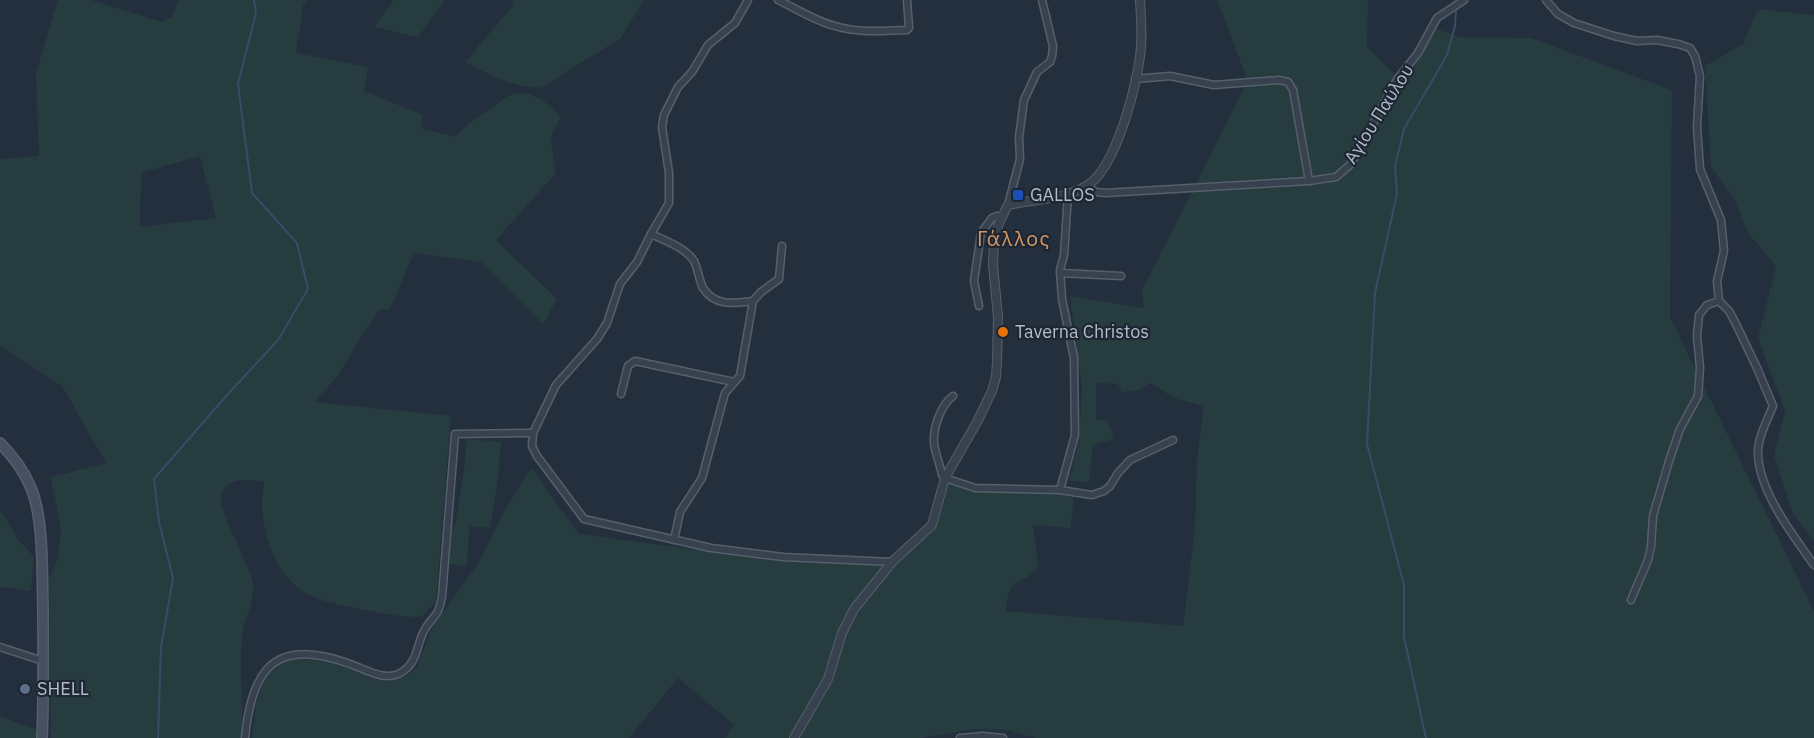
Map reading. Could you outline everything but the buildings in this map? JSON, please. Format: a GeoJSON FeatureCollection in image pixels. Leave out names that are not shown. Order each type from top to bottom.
{"type":"FeatureCollection","features":[{"type":"Feature","properties":{"kind":"main road"},"geometry":{"type":"LineString","coordinates":[[0,443],[19,464],[32,489],[36,505],[41,546],[42,738]]}},
{"type":"Feature","properties":{"kind":"street"},"geometry":{"type":"LineString","coordinates":[[748,0],[735,23],[708,45],[692,72],[678,87],[664,115],[662,128],[669,173],[669,203],[637,262],[620,284],[607,323],[597,339],[556,385],[533,433],[532,446],[584,519],[711,548],[783,557],[892,562]]}},
{"type":"Feature","properties":{"kind":"street"},"geometry":{"type":"LineString","coordinates":[[778,0],[836,27],[884,31],[909,28],[907,0]]}},
{"type":"Feature","properties":{"kind":"street"},"geometry":{"type":"LineString","coordinates":[[794,738],[828,679],[848,620],[862,597],[892,562],[932,525],[945,478],[992,391],[996,376],[998,316],[993,265],[994,243],[1008,205],[1020,159],[1019,137],[1024,100],[1037,72],[1050,62],[1052,56],[1053,46],[1042,0]]}},
{"type":"Feature","properties":{"kind":"street"},"geometry":{"type":"LineString","coordinates":[[1008,205],[1068,194],[1086,186],[1095,179],[1109,158],[1124,123],[1136,79],[1141,47],[1140,0]]}},
{"type":"Feature","properties":{"kind":"street","name":"Αγίου Παύλου"},"geometry":{"type":"LineString","coordinates":[[1086,186],[1096,192],[1105,193],[1309,181],[1335,177],[1351,164],[1398,78],[1418,53],[1437,18],[1464,0]]}},
{"type":"Feature","properties":{"kind":"street"},"geometry":{"type":"LineString","coordinates":[[1546,0],[1558,14],[1574,23],[1625,39],[1678,44],[1690,48],[1695,56],[1700,76],[1697,126],[1700,169],[1721,220],[1724,251],[1717,281],[1719,302],[1735,322],[1758,368],[1773,406],[1760,441],[1758,454],[1763,480],[1781,516],[1814,565]]}},
{"type":"Feature","properties":{"kind":"street"},"geometry":{"type":"LineString","coordinates":[[1136,79],[1170,76],[1215,85],[1279,80],[1288,82],[1293,90],[1309,181]]}},
{"type":"Feature","properties":{"kind":"street"},"geometry":{"type":"LineString","coordinates":[[1060,490],[1075,435],[1076,404],[1074,358],[1062,299],[1060,273],[1064,255],[1068,194]]}},
{"type":"Feature","properties":{"kind":"street"},"geometry":{"type":"LineString","coordinates":[[979,306],[974,281],[981,232],[992,218],[1002,217]]}},
{"type":"Feature","properties":{"kind":"street"},"geometry":{"type":"LineString","coordinates":[[651,234],[669,242],[694,261],[704,289],[717,301],[733,304],[753,301]]}},
{"type":"Feature","properties":{"kind":"street"},"geometry":{"type":"LineString","coordinates":[[674,540],[680,512],[702,478],[725,393],[740,376],[753,301],[779,279],[783,246]]}},
{"type":"Feature","properties":{"kind":"street"},"geometry":{"type":"LineString","coordinates":[[1060,273],[1121,276]]}},
{"type":"Feature","properties":{"kind":"street"},"geometry":{"type":"LineString","coordinates":[[1631,600],[1648,560],[1653,516],[1669,461],[1680,429],[1698,396],[1699,315],[1707,305],[1719,302]]}},
{"type":"Feature","properties":{"kind":"street"},"geometry":{"type":"LineString","coordinates":[[621,394],[628,366],[635,361],[734,382]]}},
{"type":"Feature","properties":{"kind":"street"},"geometry":{"type":"LineString","coordinates":[[953,396],[943,406],[934,436],[934,444],[942,475],[975,488],[1060,490],[1092,495],[1104,491],[1130,460],[1173,440]]}},
{"type":"Feature","properties":{"kind":"street"},"geometry":{"type":"LineString","coordinates":[[245,738],[247,715],[255,688],[267,668],[276,660],[294,654],[318,656],[390,676],[401,672],[413,662],[425,628],[440,610],[455,434],[533,433]]}},
{"type":"Feature","properties":{"kind":"street"},"geometry":{"type":"LineString","coordinates":[[0,647],[43,662]]}},
{"type":"Feature","properties":{"kind":"street"},"geometry":{"type":"LineString","coordinates":[[960,738],[983,735],[1003,738]]}},
{"type":"Feature","properties":{"kind":"green space"},"geometry":{"type":"Polygon","coordinates":[[[58,0],[91,0],[162,22],[172,17],[178,0],[307,0],[303,5],[296,53],[368,67],[364,91],[423,115],[421,128],[455,137],[500,101],[516,93],[538,98],[561,118],[551,140],[555,174],[496,240],[557,299],[543,324],[481,262],[414,253],[390,309],[379,310],[338,376],[314,402],[451,416],[436,602],[423,616],[408,617],[364,610],[311,596],[299,589],[281,569],[269,544],[263,517],[264,481],[233,482],[224,489],[221,502],[249,571],[253,587],[252,602],[242,637],[241,738],[51,738],[49,578],[58,557],[61,530],[51,477],[106,463],[62,386],[0,346],[0,159],[39,156],[36,73],[58,0]],[[200,156],[141,173],[140,227],[216,218],[200,156]]]}},
{"type":"Feature","properties":{"kind":"green space"},"geometry":{"type":"Polygon","coordinates":[[[394,0],[445,0],[418,37],[374,27],[394,0]]]}},
{"type":"Feature","properties":{"kind":"green space"},"geometry":{"type":"Polygon","coordinates":[[[513,0],[644,0],[621,38],[541,88],[522,86],[498,79],[465,62],[512,7],[513,0]]]}},
{"type":"Feature","properties":{"kind":"green space"},"geometry":{"type":"Polygon","coordinates":[[[1217,0],[1368,0],[1367,47],[1398,77],[1418,53],[1431,27],[1460,37],[1531,38],[1672,90],[1670,317],[1814,611],[1814,738],[1036,738],[1007,730],[975,729],[920,738],[725,738],[734,725],[678,678],[629,738],[252,738],[256,703],[263,684],[272,669],[280,662],[291,658],[329,662],[378,680],[390,681],[407,676],[417,667],[432,628],[479,562],[508,505],[531,468],[579,534],[782,561],[895,565],[936,528],[949,482],[978,489],[1074,494],[1071,528],[1033,525],[1038,567],[1032,574],[1012,586],[1007,599],[1006,611],[1183,626],[1195,527],[1197,460],[1204,406],[1174,398],[1150,383],[1140,390],[1122,392],[1118,384],[1096,383],[1096,419],[1108,421],[1114,439],[1093,445],[1089,482],[1069,481],[1079,442],[1082,387],[1070,296],[1144,308],[1142,290],[1248,81],[1217,0]]]}},
{"type":"Feature","properties":{"kind":"green space"},"geometry":{"type":"Polygon","coordinates":[[[1758,9],[1814,15],[1814,541],[1792,512],[1774,455],[1785,411],[1758,338],[1776,266],[1748,233],[1734,199],[1711,167],[1705,66],[1743,44],[1758,9]]]}},
{"type":"Feature","properties":{"kind":"green space"},"geometry":{"type":"Polygon","coordinates":[[[467,439],[501,442],[490,528],[470,526],[466,566],[448,564],[467,439]]]}},
{"type":"Feature","properties":{"kind":"green space"},"geometry":{"type":"Polygon","coordinates":[[[0,512],[16,537],[34,557],[31,591],[0,587],[0,512]]]}},
{"type":"Feature","properties":{"kind":"green space"},"geometry":{"type":"Polygon","coordinates":[[[0,716],[37,730],[37,738],[0,738],[0,716]]]}},
{"type":"Feature","properties":{"kind":"waterway"},"geometry":{"type":"LineString","coordinates":[[158,738],[161,647],[173,578],[159,522],[154,479],[278,340],[308,289],[297,243],[252,193],[238,84],[256,13],[254,0]]}},
{"type":"Feature","properties":{"kind":"waterway"},"geometry":{"type":"LineString","coordinates":[[1426,738],[1404,637],[1404,585],[1367,444],[1375,293],[1397,194],[1395,166],[1404,129],[1447,55],[1455,26],[1456,11]]}},
{"type":"Feature","properties":{"kind":"place","name":"GALLOS"},"geometry":{"type":"Point","coordinates":[1018,195]}},
{"type":"Feature","properties":{"kind":"place","name":"Taverna Christos"},"geometry":{"type":"Point","coordinates":[1003,332]}},
{"type":"Feature","properties":{"kind":"place","name":"SHELL"},"geometry":{"type":"Point","coordinates":[25,689]}},
{"type":"Feature","properties":{"kind":"district","name":"Γάλλος"},"geometry":{"type":"Point","coordinates":[1014,239]}}]}
